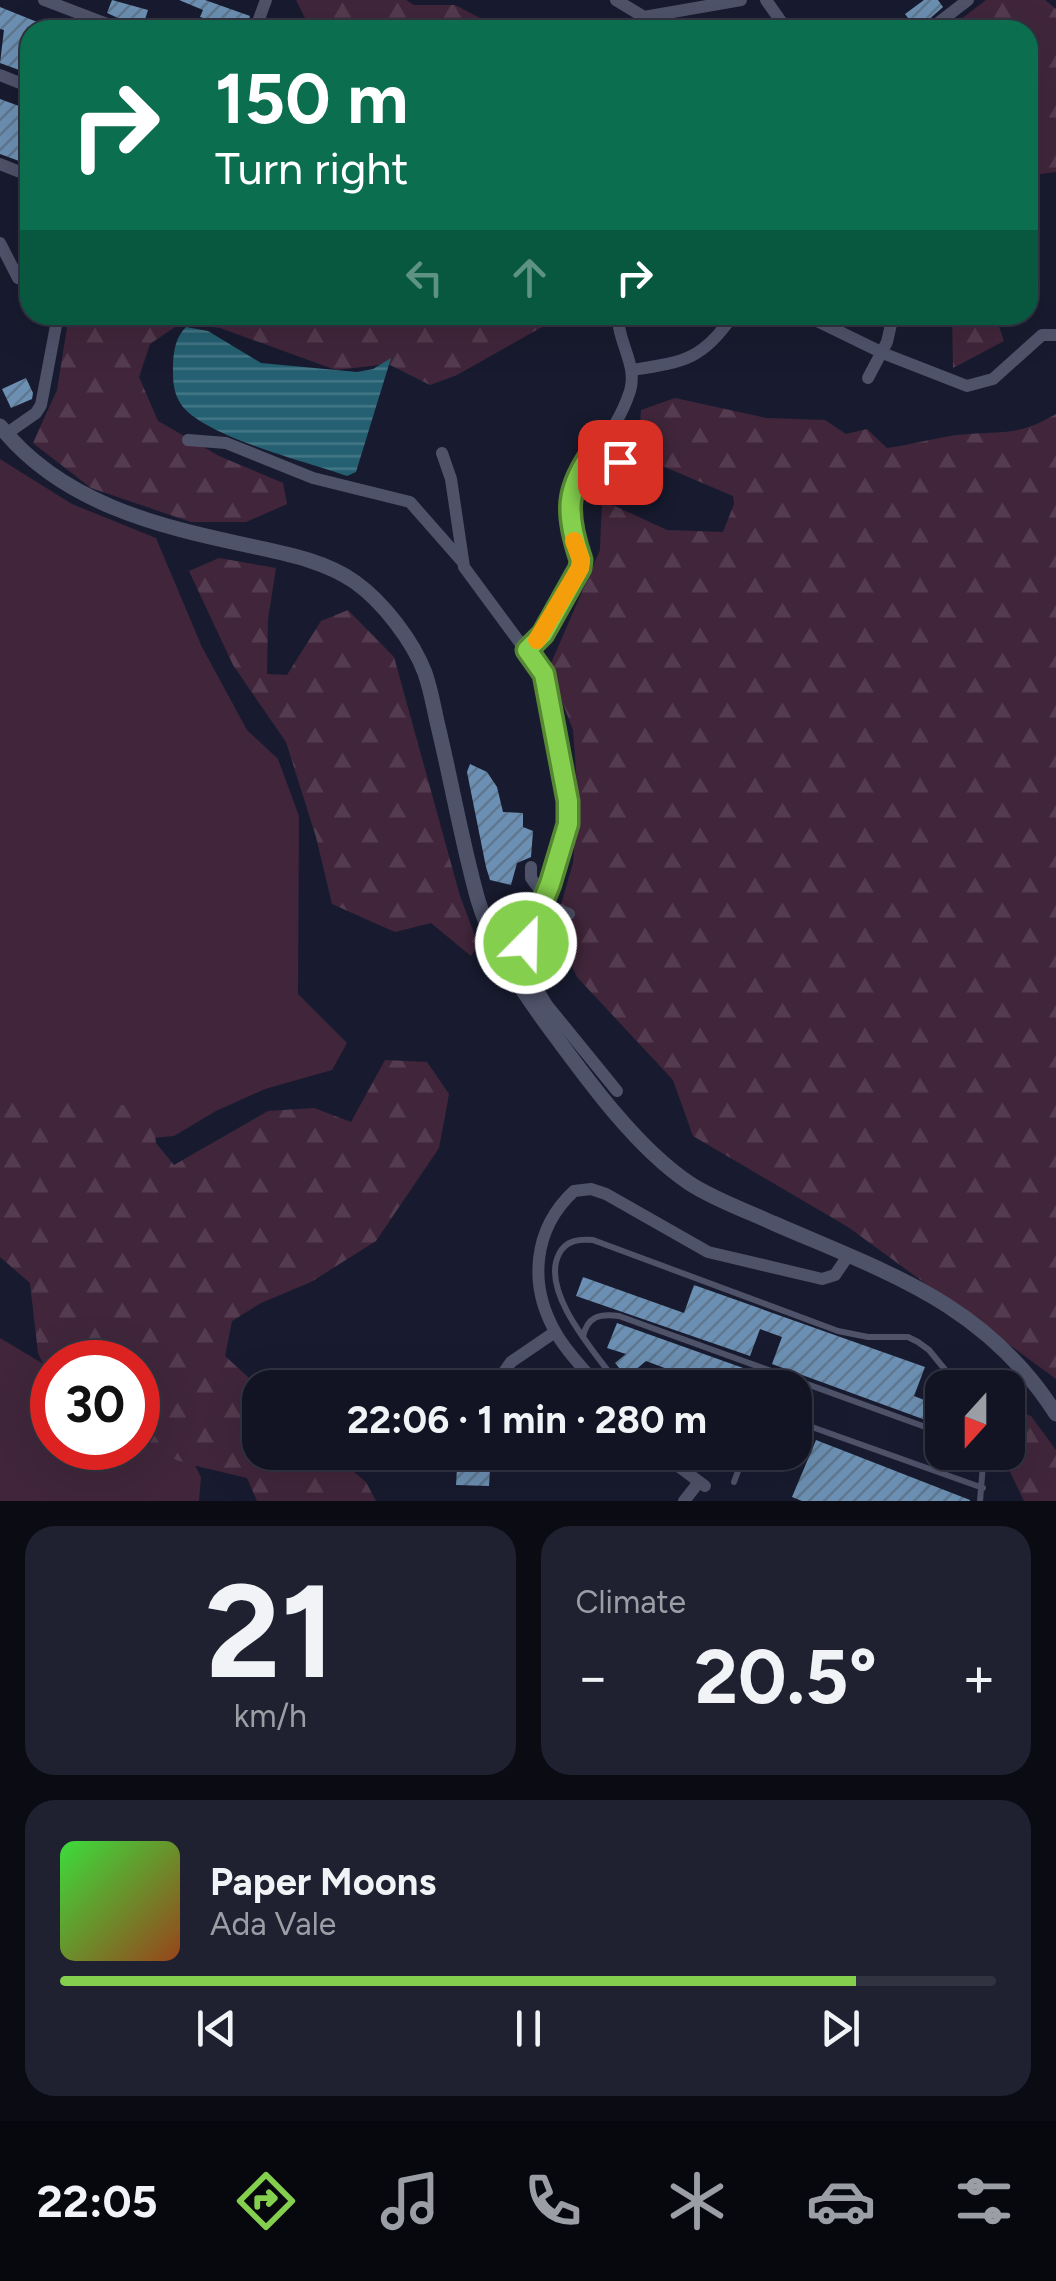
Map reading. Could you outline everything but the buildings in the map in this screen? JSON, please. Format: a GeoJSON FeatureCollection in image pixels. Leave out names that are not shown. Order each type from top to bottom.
{"type":"FeatureCollection","features":[{"type":"Feature","properties":{"kind":"street"},"geometry":{"type":"LineString","coordinates":[[44,0],[97,20]]}},
{"type":"Feature","properties":{"kind":"street"},"geometry":{"type":"LineString","coordinates":[[616,0],[644,18],[741,0]]}},
{"type":"Feature","properties":{"kind":"street"},"geometry":{"type":"LineString","coordinates":[[942,20],[968,0]]}},
{"type":"Feature","properties":{"kind":"street"},"geometry":{"type":"LineString","coordinates":[[0,243],[20,279]]}},
{"type":"Feature","properties":{"kind":"street"},"geometry":{"type":"LineString","coordinates":[[56,325],[41,405],[36,412],[3,430],[52,475],[128,515],[316,563],[356,582],[378,604],[404,635],[425,673],[480,904],[556,1037],[617,1114],[688,1182],[940,1298],[974,1321],[1016,1360],[1056,1414]]}},
{"type":"Feature","properties":{"kind":"street"},"geometry":{"type":"LineString","coordinates":[[527,650],[543,634],[580,568],[570,503],[580,469],[629,393],[632,370],[619,325]]}},
{"type":"Feature","properties":{"kind":"street"},"geometry":{"type":"LineString","coordinates":[[632,370],[682,362],[719,338],[727,325]]}},
{"type":"Feature","properties":{"kind":"street"},"geometry":{"type":"LineString","coordinates":[[825,325],[882,353],[967,386],[993,379],[1042,334],[1056,335]]}},
{"type":"Feature","properties":{"kind":"street"},"geometry":{"type":"LineString","coordinates":[[868,378],[882,353],[890,325]]}},
{"type":"Feature","properties":{"kind":"street"},"geometry":{"type":"LineString","coordinates":[[188,440],[226,443],[313,478],[410,502],[462,562],[512,636],[544,674],[568,801],[567,838],[544,900],[512,960]]}},
{"type":"Feature","properties":{"kind":"street"},"geometry":{"type":"LineString","coordinates":[[600,443],[637,452]]}},
{"type":"Feature","properties":{"kind":"street"},"geometry":{"type":"LineString","coordinates":[[600,443],[631,476]]}},
{"type":"Feature","properties":{"kind":"street"},"geometry":{"type":"LineString","coordinates":[[442,453],[451,479],[462,562]]}},
{"type":"Feature","properties":{"kind":"street"},"geometry":{"type":"LineString","coordinates":[[531,866],[530,878],[544,900],[569,914]]}},
{"type":"Feature","properties":{"kind":"street"},"geometry":{"type":"LineString","coordinates":[[512,960],[617,1090]]}},
{"type":"Feature","properties":{"kind":"street"},"geometry":{"type":"LineString","coordinates":[[586,1370],[555,1332],[536,1271],[538,1254],[555,1212],[574,1191],[606,1194],[715,1254],[822,1279],[835,1275],[848,1256]]}},
{"type":"Feature","properties":{"kind":"street"},"geometry":{"type":"LineString","coordinates":[[505,1370],[555,1332]]}},
{"type":"Feature","properties":{"kind":"street"},"geometry":{"type":"LineString","coordinates":[[683,1470],[702,1484],[684,1501]]}},
{"type":"Feature","properties":{"kind":"lane"},"geometry":{"type":"LineString","coordinates":[[607,1370],[572,1323],[554,1274],[557,1258],[566,1244],[594,1240],[838,1331],[868,1338],[908,1337],[929,1350],[945,1370]]}},
{"type":"Feature","properties":{"kind":"lane"},"geometry":{"type":"LineString","coordinates":[[583,1338],[593,1317],[618,1316],[925,1427]]}},
{"type":"Feature","properties":{"kind":"lane"},"geometry":{"type":"LineString","coordinates":[[812,1427],[982,1488]]}},
{"type":"Feature","properties":{"kind":"lane"},"geometry":{"type":"LineString","coordinates":[[734,1482],[738,1470]]}},
{"type":"Feature","properties":{"kind":"lane"},"geometry":{"type":"LineString","coordinates":[[980,1501],[983,1470]]}},
{"type":"Feature","properties":{"kind":"green space"},"geometry":{"type":"Polygon","coordinates":[[[296,0],[406,0],[414,5],[455,5],[484,20],[306,20],[296,0]]]}},
{"type":"Feature","properties":{"kind":"green space"},"geometry":{"type":"Polygon","coordinates":[[[986,0],[1045,0],[1056,9],[1056,172],[1038,174],[1038,20],[960,20],[986,0]]]}},
{"type":"Feature","properties":{"kind":"green space"},"geometry":{"type":"Polygon","coordinates":[[[67,325],[178,325],[150,344],[139,377],[158,421],[219,456],[283,483],[287,504],[246,522],[191,522],[91,488],[33,443],[57,390],[67,325]]]}},
{"type":"Feature","properties":{"kind":"green space"},"geometry":{"type":"Polygon","coordinates":[[[197,325],[545,325],[457,375],[430,385],[388,364],[336,370],[220,328],[197,325]]]}},
{"type":"Feature","properties":{"kind":"green space"},"geometry":{"type":"Polygon","coordinates":[[[952,325],[998,325],[1004,341],[953,368],[952,325]]]}},
{"type":"Feature","properties":{"kind":"green space"},"geometry":{"type":"Polygon","coordinates":[[[675,398],[766,418],[825,420],[846,434],[867,429],[887,448],[957,435],[1018,430],[1056,414],[1056,1379],[848,1227],[693,1136],[673,1080],[577,977],[554,929],[573,863],[578,797],[573,730],[549,668],[600,550],[602,500],[667,530],[723,532],[734,504],[733,496],[660,465],[639,438],[641,410],[675,398]]]}},
{"type":"Feature","properties":{"kind":"green space"},"geometry":{"type":"Polygon","coordinates":[[[0,459],[72,504],[156,538],[202,647],[247,730],[278,759],[299,816],[298,994],[347,1043],[332,1070],[265,1089],[174,1136],[138,1139],[0,1135],[0,459]]]}},
{"type":"Feature","properties":{"kind":"green space"},"geometry":{"type":"Polygon","coordinates":[[[219,558],[276,568],[268,619],[267,674],[287,675],[321,621],[348,610],[394,657],[460,896],[478,944],[471,956],[431,923],[395,932],[332,904],[286,742],[233,665],[189,571],[219,558]]]}},
{"type":"Feature","properties":{"kind":"green space"},"geometry":{"type":"Polygon","coordinates":[[[385,1060],[427,1062],[449,1094],[439,1148],[376,1241],[311,1282],[261,1303],[232,1321],[225,1356],[242,1372],[242,1470],[352,1470],[366,1482],[376,1501],[257,1501],[247,1478],[160,1454],[160,1340],[37,1340],[30,1283],[0,1257],[0,1105],[58,1092],[152,1111],[156,1143],[174,1165],[268,1111],[314,1108],[351,1122],[385,1060]]]}},
{"type":"Feature","properties":{"kind":"green space"},"geometry":{"type":"Polygon","coordinates":[[[0,1338],[30,1356],[30,1470],[160,1470],[160,1422],[177,1430],[201,1477],[199,1501],[0,1501],[0,1338]]]}},
{"type":"Feature","properties":{"kind":"green space"},"geometry":{"type":"Polygon","coordinates":[[[1025,1413],[1056,1450],[1056,1501],[1024,1501],[1009,1470],[1025,1470],[1025,1413]]]}},
{"type":"Feature","properties":{"kind":"water"},"geometry":{"type":"Polygon","coordinates":[[[186,327],[208,331],[261,363],[357,372],[373,369],[391,358],[356,472],[347,476],[260,448],[196,419],[183,407],[174,386],[175,348],[186,327]]]}},
{"type":"Feature","properties":{"kind":"slow traffic"},"geometry":{"type":"LineString","coordinates":[[537,640],[580,568],[574,541]]}},
{"type":"Feature","properties":{"kind":"route"},"geometry":{"type":"LineString","coordinates":[[526,943],[567,838],[568,824],[568,801],[544,674],[527,650],[543,634],[580,568],[569,512],[580,469],[596,447],[620,462]]}}]}
